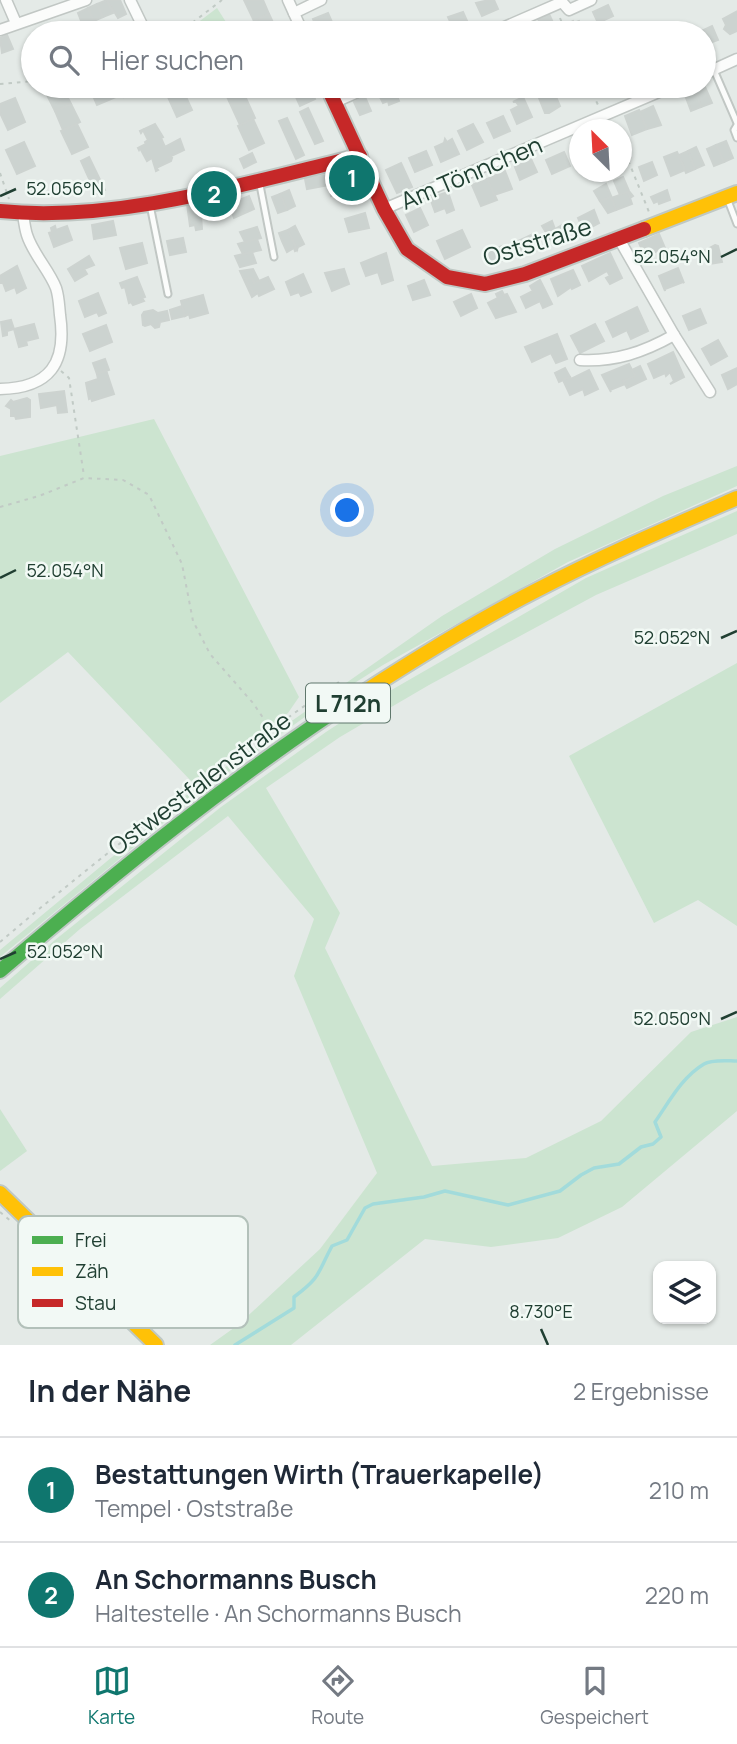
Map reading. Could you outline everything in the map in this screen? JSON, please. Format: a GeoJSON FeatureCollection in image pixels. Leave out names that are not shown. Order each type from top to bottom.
{"type":"FeatureCollection","features":[{"type":"Feature","properties":{"kind":"street"},"geometry":{"type":"LineString","coordinates":[[6,0],[16,23]]}},
{"type":"Feature","properties":{"kind":"street"},"geometry":{"type":"LineString","coordinates":[[21,21],[64,4],[86,0]]}},
{"type":"Feature","properties":{"kind":"street"},"geometry":{"type":"LineString","coordinates":[[130,0],[140,21]]}},
{"type":"Feature","properties":{"kind":"street"},"geometry":{"type":"LineString","coordinates":[[288,0],[298,21]]}},
{"type":"Feature","properties":{"kind":"street"},"geometry":{"type":"LineString","coordinates":[[294,13],[321,0]]}},
{"type":"Feature","properties":{"kind":"street"},"geometry":{"type":"LineString","coordinates":[[518,21],[562,2],[569,10],[591,0]]}},
{"type":"Feature","properties":{"kind":"street"},"geometry":{"type":"LineString","coordinates":[[0,30],[21,21]]}},
{"type":"Feature","properties":{"kind":"street"},"geometry":{"type":"LineString","coordinates":[[716,69],[737,59]]}},
{"type":"Feature","properties":{"kind":"street","name":"Oststraße"},"geometry":{"type":"LineString","coordinates":[[333,98],[384,209],[407,249],[447,277],[485,284],[525,274],[732,195]]}},
{"type":"Feature","properties":{"kind":"street"},"geometry":{"type":"LineString","coordinates":[[335,102],[344,98]]}},
{"type":"Feature","properties":{"kind":"street","name":"Am Tönnchen"},"geometry":{"type":"LineString","coordinates":[[384,209],[645,98]]}},
{"type":"Feature","properties":{"kind":"street"},"geometry":{"type":"LineString","coordinates":[[12,213],[83,212],[150,202],[360,156]]}},
{"type":"Feature","properties":{"kind":"street"},"geometry":{"type":"LineString","coordinates":[[0,389],[18,389],[43,377],[56,367],[63,331],[57,291],[46,266],[12,213]]}},
{"type":"Feature","properties":{"kind":"street"},"geometry":{"type":"LineString","coordinates":[[619,239],[710,392]]}},
{"type":"Feature","properties":{"kind":"street"},"geometry":{"type":"LineString","coordinates":[[580,360],[596,361],[628,356],[652,348],[674,335]]}},
{"type":"Feature","properties":{"kind":"street","name":"Ostwestfalenstraße"},"geometry":{"type":"LineString","coordinates":[[0,971],[214,796],[335,711],[440,644],[510,605],[737,498]]}},
{"type":"Feature","properties":{"kind":"street"},"geometry":{"type":"LineString","coordinates":[[0,1193],[25,1216]]}},
{"type":"Feature","properties":{"kind":"street"},"geometry":{"type":"LineString","coordinates":[[139,1328],[156,1345]]}},
{"type":"Feature","properties":{"kind":"lane"},"geometry":{"type":"LineString","coordinates":[[716,85],[737,124],[734,130],[737,138]]}},
{"type":"Feature","properties":{"kind":"lane"},"geometry":{"type":"LineString","coordinates":[[259,180],[274,257]]}},
{"type":"Feature","properties":{"kind":"lane"},"geometry":{"type":"LineString","coordinates":[[732,195],[737,224]]}},
{"type":"Feature","properties":{"kind":"lane"},"geometry":{"type":"LineString","coordinates":[[150,202],[168,295]]}},
{"type":"Feature","properties":{"kind":"path"},"geometry":{"type":"LineString","coordinates":[[195,21],[222,0]]}},
{"type":"Feature","properties":{"kind":"path"},"geometry":{"type":"LineString","coordinates":[[560,21],[559,18],[569,10]]}},
{"type":"Feature","properties":{"kind":"path"},"geometry":{"type":"LineString","coordinates":[[0,84],[21,82]]}},
{"type":"Feature","properties":{"kind":"path"},"geometry":{"type":"LineString","coordinates":[[632,172],[654,225]]}},
{"type":"Feature","properties":{"kind":"path"},"geometry":{"type":"LineString","coordinates":[[0,173],[12,213]]}},
{"type":"Feature","properties":{"kind":"path"},"geometry":{"type":"LineString","coordinates":[[56,367],[69,378],[84,478]]}},
{"type":"Feature","properties":{"kind":"path"},"geometry":{"type":"LineString","coordinates":[[0,506],[39,496],[84,478],[123,480],[149,495],[182,564],[193,621],[210,654],[253,703],[271,729]]}},
{"type":"Feature","properties":{"kind":"path"},"geometry":{"type":"LineString","coordinates":[[0,942],[75,877],[198,782],[340,682]]}},
{"type":"Feature","properties":{"kind":"green space"},"geometry":{"type":"Polygon","coordinates":[[[217,8],[225,21],[200,21],[217,8]]]}},
{"type":"Feature","properties":{"kind":"green space"},"geometry":{"type":"Polygon","coordinates":[[[154,419],[299,697],[288,713],[192,782],[68,652],[0,703],[0,456],[154,419]]]}},
{"type":"Feature","properties":{"kind":"green space"},"geometry":{"type":"Polygon","coordinates":[[[737,466],[737,486],[568,562],[383,665],[331,698],[201,792],[0,957],[0,950],[194,789],[442,616],[555,549],[663,496],[737,466]]]}},
{"type":"Feature","properties":{"kind":"green space"},"geometry":{"type":"Polygon","coordinates":[[[737,511],[737,534],[596,595],[429,685],[340,737],[266,788],[340,913],[325,948],[432,1166],[526,1158],[601,1121],[691,1032],[737,1017],[737,1111],[622,1207],[558,1238],[491,1247],[425,1239],[291,1345],[210,1345],[234,1328],[248,1328],[248,1316],[320,1249],[377,1173],[294,976],[314,919],[228,816],[80,929],[0,999],[0,988],[55,940],[221,807],[326,732],[381,696],[586,578],[737,511]]]}},
{"type":"Feature","properties":{"kind":"green space"},"geometry":{"type":"Polygon","coordinates":[[[737,663],[737,926],[698,900],[654,923],[569,756],[737,663]]]}},
{"type":"Feature","properties":{"kind":"green space"},"geometry":{"type":"Polygon","coordinates":[[[0,1109],[27,1151],[0,1171],[0,1109]]]}},
{"type":"Feature","properties":{"kind":"building"},"geometry":{"type":"Polygon","coordinates":[[[107,0],[120,0],[126,14],[118,18],[107,0]]]}},
{"type":"Feature","properties":{"kind":"building"},"geometry":{"type":"Polygon","coordinates":[[[107,0],[113,13],[103,17],[97,4],[107,0]]]}},
{"type":"Feature","properties":{"kind":"building"},"geometry":{"type":"Polygon","coordinates":[[[244,0],[263,0],[269,14],[254,21],[244,0]]]}},
{"type":"Feature","properties":{"kind":"building"},"geometry":{"type":"Polygon","coordinates":[[[494,0],[498,9],[482,16],[476,3],[494,0]]]}},
{"type":"Feature","properties":{"kind":"building"},"geometry":{"type":"Polygon","coordinates":[[[97,4],[103,17],[94,21],[88,8],[97,4]]]}},
{"type":"Feature","properties":{"kind":"building"},"geometry":{"type":"Polygon","coordinates":[[[608,5],[613,16],[597,21],[593,12],[608,5]]]}},
{"type":"Feature","properties":{"kind":"building"},"geometry":{"type":"Polygon","coordinates":[[[88,8],[94,21],[81,21],[78,13],[88,8]]]}},
{"type":"Feature","properties":{"kind":"building"},"geometry":{"type":"Polygon","coordinates":[[[463,12],[467,21],[450,21],[448,17],[463,12]]]}},
{"type":"Feature","properties":{"kind":"building"},"geometry":{"type":"Polygon","coordinates":[[[736,12],[737,31],[730,34],[724,29],[726,25],[723,19],[736,12]]]}},
{"type":"Feature","properties":{"kind":"building"},"geometry":{"type":"Polygon","coordinates":[[[328,13],[332,21],[314,21],[313,19],[328,13]]]}},
{"type":"Feature","properties":{"kind":"building"},"geometry":{"type":"Polygon","coordinates":[[[269,14],[272,21],[254,21],[269,14]]]}},
{"type":"Feature","properties":{"kind":"building"},"geometry":{"type":"Polygon","coordinates":[[[549,14],[552,21],[539,21],[538,19],[549,14]]]}},
{"type":"Feature","properties":{"kind":"building"},"geometry":{"type":"Polygon","coordinates":[[[7,35],[13,49],[2,53],[0,38],[7,35]]]}},
{"type":"Feature","properties":{"kind":"building"},"geometry":{"type":"Polygon","coordinates":[[[15,98],[25,122],[8,130],[0,113],[0,104],[15,98]]]}},
{"type":"Feature","properties":{"kind":"building"},"geometry":{"type":"Polygon","coordinates":[[[48,98],[68,98],[71,104],[55,111],[48,98]]]}},
{"type":"Feature","properties":{"kind":"building"},"geometry":{"type":"Polygon","coordinates":[[[94,98],[114,98],[97,105],[94,98]]]}},
{"type":"Feature","properties":{"kind":"building"},"geometry":{"type":"Polygon","coordinates":[[[168,98],[186,98],[192,110],[177,117],[168,98]]]}},
{"type":"Feature","properties":{"kind":"building"},"geometry":{"type":"Polygon","coordinates":[[[246,98],[255,118],[240,125],[229,101],[246,98]]]}},
{"type":"Feature","properties":{"kind":"building"},"geometry":{"type":"Polygon","coordinates":[[[296,98],[315,98],[315,99],[300,106],[296,98]]]}},
{"type":"Feature","properties":{"kind":"building"},"geometry":{"type":"Polygon","coordinates":[[[365,98],[371,111],[360,115],[354,102],[365,98]]]}},
{"type":"Feature","properties":{"kind":"building"},"geometry":{"type":"Polygon","coordinates":[[[380,98],[398,98],[399,101],[389,105],[388,101],[383,103],[380,98]]]}},
{"type":"Feature","properties":{"kind":"building"},"geometry":{"type":"Polygon","coordinates":[[[523,98],[532,117],[517,124],[511,110],[519,106],[513,102],[523,98]]]}},
{"type":"Feature","properties":{"kind":"building"},"geometry":{"type":"Polygon","coordinates":[[[539,98],[556,98],[560,106],[545,113],[539,98]]]}},
{"type":"Feature","properties":{"kind":"building"},"geometry":{"type":"Polygon","coordinates":[[[686,98],[698,98],[701,107],[691,111],[686,98]]]}},
{"type":"Feature","properties":{"kind":"building"},"geometry":{"type":"Polygon","coordinates":[[[698,98],[710,98],[712,103],[701,107],[698,98]]]}},
{"type":"Feature","properties":{"kind":"building"},"geometry":{"type":"Polygon","coordinates":[[[71,104],[80,122],[63,130],[55,111],[71,104]]]}},
{"type":"Feature","properties":{"kind":"building"},"geometry":{"type":"Polygon","coordinates":[[[653,106],[661,125],[647,129],[640,112],[653,106]]]}},
{"type":"Feature","properties":{"kind":"building"},"geometry":{"type":"Polygon","coordinates":[[[308,108],[323,141],[315,144],[300,112],[308,108]]]}},
{"type":"Feature","properties":{"kind":"building"},"geometry":{"type":"Polygon","coordinates":[[[639,110],[647,129],[632,135],[632,119],[626,119],[625,116],[639,110]]]}},
{"type":"Feature","properties":{"kind":"building"},"geometry":{"type":"Polygon","coordinates":[[[503,116],[510,131],[494,138],[487,123],[503,116]]]}},
{"type":"Feature","properties":{"kind":"building"},"geometry":{"type":"Polygon","coordinates":[[[287,118],[304,155],[296,159],[279,121],[287,118]]]}},
{"type":"Feature","properties":{"kind":"building"},"geometry":{"type":"Polygon","coordinates":[[[253,119],[264,143],[249,150],[238,126],[253,119]]]}},
{"type":"Feature","properties":{"kind":"building"},"geometry":{"type":"Polygon","coordinates":[[[77,124],[88,147],[72,154],[61,131],[77,124]]]}},
{"type":"Feature","properties":{"kind":"building"},"geometry":{"type":"Polygon","coordinates":[[[155,124],[163,137],[161,138],[165,147],[180,139],[184,150],[169,157],[172,158],[171,161],[156,168],[156,171],[152,158],[147,161],[138,148],[148,140],[143,130],[141,133],[140,131],[155,124]]]}},
{"type":"Feature","properties":{"kind":"building"},"geometry":{"type":"Polygon","coordinates":[[[473,124],[483,142],[467,150],[458,131],[473,124]]]}},
{"type":"Feature","properties":{"kind":"building"},"geometry":{"type":"Polygon","coordinates":[[[445,139],[447,142],[452,139],[459,154],[441,162],[435,147],[444,143],[445,139]]]}},
{"type":"Feature","properties":{"kind":"building"},"geometry":{"type":"Polygon","coordinates":[[[726,141],[733,158],[724,162],[716,145],[726,141]]]}},
{"type":"Feature","properties":{"kind":"building"},"geometry":{"type":"Polygon","coordinates":[[[24,142],[35,166],[17,174],[6,150],[24,142]]]}},
{"type":"Feature","properties":{"kind":"building"},"geometry":{"type":"Polygon","coordinates":[[[716,145],[724,162],[714,166],[707,149],[716,145]]]}},
{"type":"Feature","properties":{"kind":"building"},"geometry":{"type":"Polygon","coordinates":[[[696,147],[704,165],[695,169],[688,151],[696,147]]]}},
{"type":"Feature","properties":{"kind":"building"},"geometry":{"type":"Polygon","coordinates":[[[426,151],[432,165],[415,172],[409,158],[426,151]]]}},
{"type":"Feature","properties":{"kind":"building"},"geometry":{"type":"Polygon","coordinates":[[[688,151],[695,169],[686,173],[679,155],[688,151]]]}},
{"type":"Feature","properties":{"kind":"building"},"geometry":{"type":"Polygon","coordinates":[[[564,152],[569,166],[552,174],[546,160],[564,152]]]}},
{"type":"Feature","properties":{"kind":"building"},"geometry":{"type":"Polygon","coordinates":[[[677,152],[685,170],[671,176],[664,157],[677,152]]]}},
{"type":"Feature","properties":{"kind":"building"},"geometry":{"type":"Polygon","coordinates":[[[252,153],[256,162],[244,168],[240,159],[252,153]]]}},
{"type":"Feature","properties":{"kind":"building"},"geometry":{"type":"Polygon","coordinates":[[[89,157],[105,190],[96,194],[81,161],[89,157]]]}},
{"type":"Feature","properties":{"kind":"building"},"geometry":{"type":"Polygon","coordinates":[[[531,159],[537,172],[520,180],[515,167],[531,159]]]}},
{"type":"Feature","properties":{"kind":"building"},"geometry":{"type":"Polygon","coordinates":[[[652,162],[657,175],[644,181],[639,167],[652,162]]]}},
{"type":"Feature","properties":{"kind":"building"},"geometry":{"type":"Polygon","coordinates":[[[401,163],[412,187],[397,193],[386,170],[401,163]]]}},
{"type":"Feature","properties":{"kind":"building"},"geometry":{"type":"Polygon","coordinates":[[[354,169],[365,193],[349,196],[342,171],[354,169]]]}},
{"type":"Feature","properties":{"kind":"building"},"geometry":{"type":"Polygon","coordinates":[[[505,171],[512,189],[494,195],[487,179],[505,171]]]}},
{"type":"Feature","properties":{"kind":"building"},"geometry":{"type":"Polygon","coordinates":[[[327,175],[329,185],[307,189],[305,179],[327,175]]]}},
{"type":"Feature","properties":{"kind":"building"},"geometry":{"type":"Polygon","coordinates":[[[345,175],[349,193],[331,196],[328,178],[345,175]]]}},
{"type":"Feature","properties":{"kind":"building"},"geometry":{"type":"Polygon","coordinates":[[[487,179],[497,200],[481,206],[472,185],[487,179]]]}},
{"type":"Feature","properties":{"kind":"building"},"geometry":{"type":"Polygon","coordinates":[[[614,182],[625,182],[633,196],[630,198],[628,192],[620,195],[614,182]]]}},
{"type":"Feature","properties":{"kind":"building"},"geometry":{"type":"Polygon","coordinates":[[[606,184],[612,198],[600,201],[594,191],[606,184]]]}},
{"type":"Feature","properties":{"kind":"building"},"geometry":{"type":"Polygon","coordinates":[[[289,190],[295,206],[287,210],[280,194],[289,190]]]}},
{"type":"Feature","properties":{"kind":"building"},"geometry":{"type":"Polygon","coordinates":[[[667,190],[670,200],[654,203],[651,197],[667,190]]]}},
{"type":"Feature","properties":{"kind":"building"},"geometry":{"type":"Polygon","coordinates":[[[448,192],[454,210],[447,213],[445,208],[435,212],[430,198],[448,192]]]}},
{"type":"Feature","properties":{"kind":"building"},"geometry":{"type":"Polygon","coordinates":[[[628,192],[632,204],[616,210],[611,198],[628,192]]]}},
{"type":"Feature","properties":{"kind":"building"},"geometry":{"type":"Polygon","coordinates":[[[280,194],[287,210],[278,213],[272,197],[280,194]]]}},
{"type":"Feature","properties":{"kind":"building"},"geometry":{"type":"Polygon","coordinates":[[[249,196],[254,209],[234,218],[229,204],[249,196]]]}},
{"type":"Feature","properties":{"kind":"building"},"geometry":{"type":"Polygon","coordinates":[[[611,197],[616,210],[608,213],[600,201],[611,197]]]}},
{"type":"Feature","properties":{"kind":"building"},"geometry":{"type":"Polygon","coordinates":[[[200,202],[202,229],[196,230],[195,225],[190,226],[187,204],[200,202]]]}},
{"type":"Feature","properties":{"kind":"building"},"geometry":{"type":"Polygon","coordinates":[[[420,208],[428,225],[414,232],[406,215],[420,208]]]}},
{"type":"Feature","properties":{"kind":"building"},"geometry":{"type":"Polygon","coordinates":[[[594,210],[599,223],[584,231],[578,218],[594,210]]]}},
{"type":"Feature","properties":{"kind":"building"},"geometry":{"type":"Polygon","coordinates":[[[365,213],[369,228],[349,232],[345,219],[365,213]]]}},
{"type":"Feature","properties":{"kind":"building"},"geometry":{"type":"Polygon","coordinates":[[[113,221],[116,235],[94,239],[92,225],[113,221]]]}},
{"type":"Feature","properties":{"kind":"building"},"geometry":{"type":"Polygon","coordinates":[[[552,221],[555,229],[564,224],[569,236],[553,244],[542,226],[552,221]]]}},
{"type":"Feature","properties":{"kind":"building"},"geometry":{"type":"Polygon","coordinates":[[[55,226],[56,230],[67,226],[72,240],[54,247],[49,233],[55,226]]]}},
{"type":"Feature","properties":{"kind":"building"},"geometry":{"type":"Polygon","coordinates":[[[295,226],[304,244],[297,250],[288,230],[295,226]]]}},
{"type":"Feature","properties":{"kind":"building"},"geometry":{"type":"Polygon","coordinates":[[[257,227],[261,238],[245,242],[240,232],[257,227]]]}},
{"type":"Feature","properties":{"kind":"building"},"geometry":{"type":"Polygon","coordinates":[[[288,230],[297,250],[295,251],[294,248],[287,252],[279,233],[288,230]]]}},
{"type":"Feature","properties":{"kind":"building"},"geometry":{"type":"Polygon","coordinates":[[[462,230],[470,247],[445,259],[437,241],[462,230]]]}},
{"type":"Feature","properties":{"kind":"building"},"geometry":{"type":"Polygon","coordinates":[[[533,234],[540,249],[522,256],[516,242],[533,234]]]}},
{"type":"Feature","properties":{"kind":"building"},"geometry":{"type":"Polygon","coordinates":[[[659,234],[665,248],[645,256],[639,243],[659,234]]]}},
{"type":"Feature","properties":{"kind":"building"},"geometry":{"type":"Polygon","coordinates":[[[183,238],[186,252],[170,255],[167,241],[183,238]]]}},
{"type":"Feature","properties":{"kind":"building"},"geometry":{"type":"Polygon","coordinates":[[[257,239],[261,250],[243,254],[238,244],[257,239]]]}},
{"type":"Feature","properties":{"kind":"building"},"geometry":{"type":"Polygon","coordinates":[[[142,243],[147,263],[126,269],[120,248],[142,243]]]}},
{"type":"Feature","properties":{"kind":"building"},"geometry":{"type":"Polygon","coordinates":[[[502,246],[507,258],[491,266],[485,253],[502,246]]]}},
{"type":"Feature","properties":{"kind":"building"},"geometry":{"type":"Polygon","coordinates":[[[718,246],[722,262],[710,264],[704,251],[718,246]]]}},
{"type":"Feature","properties":{"kind":"building"},"geometry":{"type":"Polygon","coordinates":[[[252,252],[256,263],[240,267],[235,256],[252,252]]]}},
{"type":"Feature","properties":{"kind":"building"},"geometry":{"type":"Polygon","coordinates":[[[386,253],[393,280],[382,284],[378,272],[366,276],[361,263],[386,253]]]}},
{"type":"Feature","properties":{"kind":"building"},"geometry":{"type":"Polygon","coordinates":[[[610,253],[622,278],[610,284],[606,278],[610,276],[607,271],[589,281],[582,266],[610,253]]]}},
{"type":"Feature","properties":{"kind":"building"},"geometry":{"type":"Polygon","coordinates":[[[89,256],[94,265],[84,269],[87,274],[75,281],[68,269],[89,256]]]}},
{"type":"Feature","properties":{"kind":"building"},"geometry":{"type":"Polygon","coordinates":[[[17,266],[26,288],[17,293],[15,287],[6,291],[3,283],[0,283],[0,276],[17,266]]]}},
{"type":"Feature","properties":{"kind":"building"},"geometry":{"type":"Polygon","coordinates":[[[678,268],[684,283],[665,291],[659,276],[678,268]]]}},
{"type":"Feature","properties":{"kind":"building"},"geometry":{"type":"Polygon","coordinates":[[[253,269],[259,281],[254,283],[252,278],[246,279],[253,293],[258,293],[252,297],[240,271],[253,269]]]}},
{"type":"Feature","properties":{"kind":"building"},"geometry":{"type":"Polygon","coordinates":[[[344,269],[349,284],[332,291],[325,273],[344,269]]]}},
{"type":"Feature","properties":{"kind":"building"},"geometry":{"type":"Polygon","coordinates":[[[573,270],[580,285],[572,289],[571,287],[558,296],[551,279],[573,270]]]}},
{"type":"Feature","properties":{"kind":"building"},"geometry":{"type":"Polygon","coordinates":[[[303,274],[311,292],[301,296],[299,292],[291,295],[286,282],[303,274]]]}},
{"type":"Feature","properties":{"kind":"building"},"geometry":{"type":"Polygon","coordinates":[[[137,277],[145,297],[142,298],[144,301],[133,305],[129,303],[125,287],[122,288],[120,283],[137,277]]]}},
{"type":"Feature","properties":{"kind":"building"},"geometry":{"type":"Polygon","coordinates":[[[268,277],[274,289],[259,296],[257,291],[253,293],[246,279],[252,278],[254,283],[268,277]]]}},
{"type":"Feature","properties":{"kind":"building"},"geometry":{"type":"Polygon","coordinates":[[[424,280],[430,295],[413,300],[408,286],[424,280]]]}},
{"type":"Feature","properties":{"kind":"building"},"geometry":{"type":"Polygon","coordinates":[[[540,280],[552,304],[543,308],[540,301],[526,308],[521,297],[533,291],[530,286],[540,280]]]}},
{"type":"Feature","properties":{"kind":"building"},"geometry":{"type":"Polygon","coordinates":[[[502,291],[504,295],[507,294],[516,312],[496,318],[488,303],[498,298],[496,294],[502,291]]]}},
{"type":"Feature","properties":{"kind":"building"},"geometry":{"type":"Polygon","coordinates":[[[98,293],[106,313],[99,316],[97,312],[85,317],[79,301],[98,293]]]}},
{"type":"Feature","properties":{"kind":"building"},"geometry":{"type":"Polygon","coordinates":[[[471,294],[477,308],[461,316],[454,302],[471,294]]]}},
{"type":"Feature","properties":{"kind":"building"},"geometry":{"type":"Polygon","coordinates":[[[203,295],[208,313],[190,318],[189,314],[185,316],[181,301],[203,295]]]}},
{"type":"Feature","properties":{"kind":"building"},"geometry":{"type":"Polygon","coordinates":[[[182,306],[185,316],[172,319],[170,310],[182,306]]]}},
{"type":"Feature","properties":{"kind":"building"},"geometry":{"type":"Polygon","coordinates":[[[637,307],[648,331],[631,339],[627,330],[613,337],[606,322],[637,307]]]}},
{"type":"Feature","properties":{"kind":"building"},"geometry":{"type":"Polygon","coordinates":[[[700,309],[706,323],[689,330],[683,316],[700,309]]]}},
{"type":"Feature","properties":{"kind":"building"},"geometry":{"type":"Polygon","coordinates":[[[153,310],[158,313],[167,311],[169,320],[160,322],[159,327],[155,328],[151,324],[143,325],[144,312],[153,310]]]}},
{"type":"Feature","properties":{"kind":"building"},"geometry":{"type":"Polygon","coordinates":[[[11,320],[14,329],[3,336],[1,322],[11,320]]]}},
{"type":"Feature","properties":{"kind":"building"},"geometry":{"type":"Polygon","coordinates":[[[34,324],[38,338],[26,341],[27,345],[19,347],[14,329],[34,324]]]}},
{"type":"Feature","properties":{"kind":"building"},"geometry":{"type":"Polygon","coordinates":[[[595,324],[604,341],[580,353],[571,336],[595,324]]]}},
{"type":"Feature","properties":{"kind":"building"},"geometry":{"type":"Polygon","coordinates":[[[106,325],[112,342],[90,351],[83,334],[106,325]]]}},
{"type":"Feature","properties":{"kind":"building"},"geometry":{"type":"Polygon","coordinates":[[[557,334],[567,359],[556,363],[551,353],[532,362],[525,347],[557,334]]]}},
{"type":"Feature","properties":{"kind":"building"},"geometry":{"type":"Polygon","coordinates":[[[718,340],[727,356],[711,365],[702,349],[718,340]]]}},
{"type":"Feature","properties":{"kind":"building"},"geometry":{"type":"Polygon","coordinates":[[[673,352],[684,377],[670,384],[674,381],[670,372],[666,376],[665,373],[654,378],[648,364],[673,352]]]}},
{"type":"Feature","properties":{"kind":"building"},"geometry":{"type":"Polygon","coordinates":[[[105,359],[109,370],[97,374],[93,363],[105,359]]]}},
{"type":"Feature","properties":{"kind":"building"},"geometry":{"type":"Polygon","coordinates":[[[629,364],[635,376],[623,381],[625,384],[610,390],[611,392],[602,375],[629,364]]]}},
{"type":"Feature","properties":{"kind":"building"},"geometry":{"type":"Polygon","coordinates":[[[640,366],[646,379],[627,388],[623,381],[635,376],[632,370],[640,366]]]}},
{"type":"Feature","properties":{"kind":"building"},"geometry":{"type":"Polygon","coordinates":[[[565,368],[570,377],[559,382],[555,373],[565,368]]]}},
{"type":"Feature","properties":{"kind":"building"},"geometry":{"type":"Polygon","coordinates":[[[737,368],[737,384],[728,389],[722,375],[737,368]]]}},
{"type":"Feature","properties":{"kind":"building"},"geometry":{"type":"Polygon","coordinates":[[[106,370],[114,394],[92,401],[89,399],[86,383],[98,379],[97,374],[106,370]]]}},
{"type":"Feature","properties":{"kind":"building"},"geometry":{"type":"Polygon","coordinates":[[[589,370],[598,389],[585,395],[583,389],[570,395],[563,380],[589,370]]]}},
{"type":"Feature","properties":{"kind":"building"},"geometry":{"type":"Polygon","coordinates":[[[64,391],[67,412],[58,413],[57,405],[41,408],[39,394],[64,391]]]}},
{"type":"Feature","properties":{"kind":"building"},"geometry":{"type":"Polygon","coordinates":[[[27,398],[30,400],[30,417],[16,419],[11,416],[11,409],[6,406],[11,400],[13,402],[27,398]]]}},
{"type":"Feature","properties":{"kind":"waterway"},"geometry":{"type":"LineString","coordinates":[[235,1345],[294,1308],[294,1297],[314,1279],[332,1246],[347,1240],[365,1208],[373,1204],[424,1197],[445,1191],[508,1205],[560,1191],[594,1168],[619,1164],[641,1147],[653,1144],[661,1137],[655,1122],[676,1090],[696,1069],[711,1061],[737,1061]]}},
{"type":"Feature","properties":{"kind":"traffic: fast"},"geometry":{"type":"LineString","coordinates":[[0,971],[176,826],[267,758],[361,694]]}},
{"type":"Feature","properties":{"kind":"traffic: slow"},"geometry":{"type":"LineString","coordinates":[[644,229],[737,193]]}},
{"type":"Feature","properties":{"kind":"traffic: slow"},"geometry":{"type":"LineString","coordinates":[[361,694],[514,602],[611,554],[737,498]]}},
{"type":"Feature","properties":{"kind":"traffic: slow"},"geometry":{"type":"LineString","coordinates":[[0,1193],[24,1216]]}},
{"type":"Feature","properties":{"kind":"traffic: slow"},"geometry":{"type":"LineString","coordinates":[[139,1328],[156,1345]]}},
{"type":"Feature","properties":{"kind":"traffic: jam"},"geometry":{"type":"LineString","coordinates":[[333,98],[384,209],[407,249],[447,277],[485,284],[525,274],[644,229]]}},
{"type":"Feature","properties":{"kind":"traffic: jam"},"geometry":{"type":"LineString","coordinates":[[0,211],[44,213],[135,206],[227,188],[360,156]]}},
{"type":"Feature","properties":{"kind":"place","name":"Bestattungen Wirth (Trauerkapelle)"},"geometry":{"type":"Point","coordinates":[352,178]}},
{"type":"Feature","properties":{"kind":"place","name":"An Schormanns Busch"},"geometry":{"type":"Point","coordinates":[214,194]}}]}
